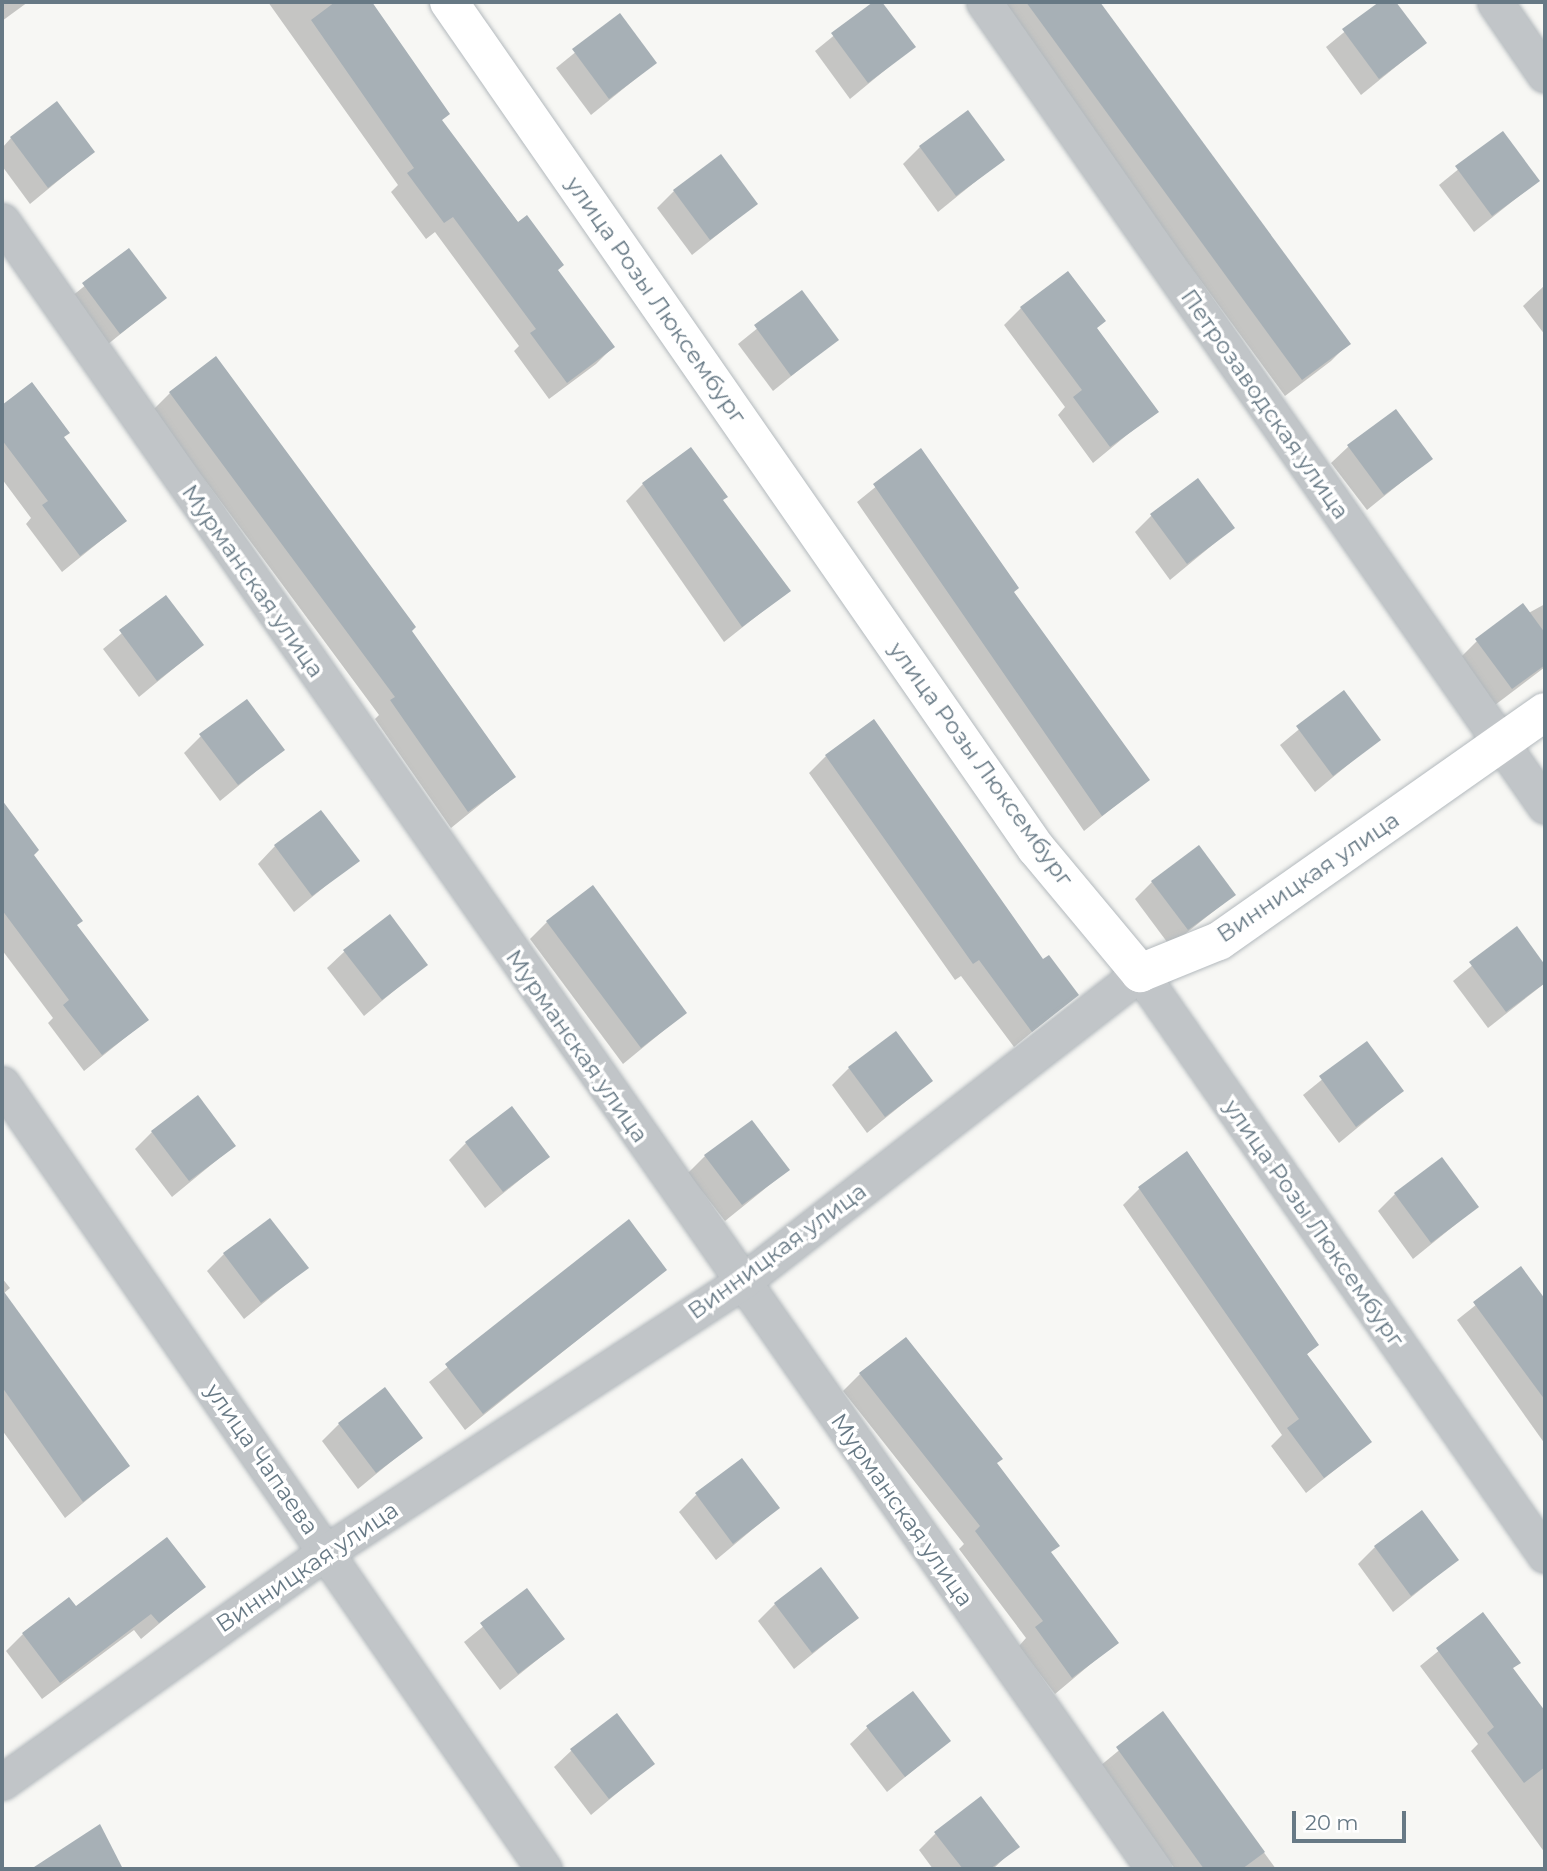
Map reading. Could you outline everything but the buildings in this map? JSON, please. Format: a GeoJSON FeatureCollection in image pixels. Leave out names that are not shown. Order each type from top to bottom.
{"type":"FeatureCollection","features":[{"type":"Feature","properties":{"kind":"main road","name":"улица Розы Люксембург"},"geometry":{"type":"LineString","coordinates":[[449,2],[1036,848],[1140,973]]}},
{"type":"Feature","properties":{"kind":"main road","name":"Винницкая улица"},"geometry":{"type":"LineString","coordinates":[[1140,973],[1219,941],[1545,712]]}},
{"type":"Feature","properties":{"kind":"street","name":"Петрозаводская улица"},"geometry":{"type":"LineString","coordinates":[[984,2],[1545,806]]}},
{"type":"Feature","properties":{"kind":"street"},"geometry":{"type":"LineString","coordinates":[[1495,2],[1545,75]]}},
{"type":"Feature","properties":{"kind":"street","name":"Мурманская улица"},"geometry":{"type":"LineString","coordinates":[[2,221],[1154,1869]]}},
{"type":"Feature","properties":{"kind":"street","name":"Винницкая улица"},"geometry":{"type":"LineString","coordinates":[[2,1782],[326,1552],[742,1282],[1140,973]]}},
{"type":"Feature","properties":{"kind":"street","name":"улица Розы Люксембург"},"geometry":{"type":"LineString","coordinates":[[1140,973],[1545,1555]]}},
{"type":"Feature","properties":{"kind":"street","name":"улица Чапаева"},"geometry":{"type":"LineString","coordinates":[[2,1084],[544,1869]]}}]}
